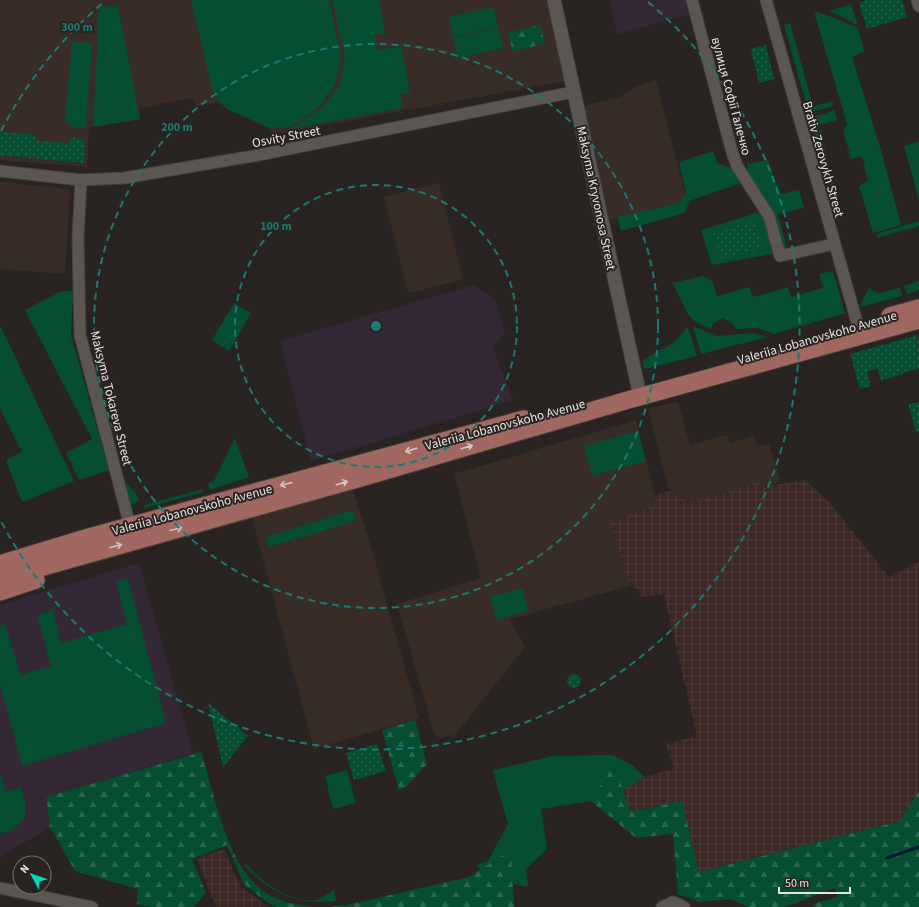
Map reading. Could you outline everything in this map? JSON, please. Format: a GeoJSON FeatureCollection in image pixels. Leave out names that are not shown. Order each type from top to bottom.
{"type":"FeatureCollection","features":[{"type":"Feature","properties":{"kind":"main road","name":"Valeriia Lobanovskoho Avenue"},"geometry":{"type":"LineString","coordinates":[[0,564],[91,544],[357,479],[919,308]]}},
{"type":"Feature","properties":{"kind":"main road","name":"Valeriia Lobanovskoho Avenue"},"geometry":{"type":"LineString","coordinates":[[0,579],[91,544],[130,526],[919,320]]}},
{"type":"Feature","properties":{"kind":"main road","name":"Valeriia Lobanovskoho Avenue"},"geometry":{"type":"LineString","coordinates":[[0,553],[38,544],[91,544]]}},
{"type":"Feature","properties":{"kind":"main road","name":"Valeriia Lobanovskoho Avenue"},"geometry":{"type":"LineString","coordinates":[[0,592],[46,576],[91,544]]}},
{"type":"Feature","properties":{"kind":"street","name":"Maksyma Kryvonosa Street"},"geometry":{"type":"LineString","coordinates":[[554,0],[639,392]]}},
{"type":"Feature","properties":{"kind":"street","name":"вулиця Софії Галечко"},"geometry":{"type":"LineString","coordinates":[[692,0],[732,152],[737,166],[769,216],[780,256],[834,244]]}},
{"type":"Feature","properties":{"kind":"street","name":"Brativ Zerovykh Street"},"geometry":{"type":"LineString","coordinates":[[766,0],[858,326]]}},
{"type":"Feature","properties":{"kind":"street"},"geometry":{"type":"LineString","coordinates":[[917,0],[919,6]]}},
{"type":"Feature","properties":{"kind":"street","name":"Osvity Street"},"geometry":{"type":"LineString","coordinates":[[0,171],[81,180],[124,178],[259,155],[574,92]]}},
{"type":"Feature","properties":{"kind":"street","name":"Maksyma Tokareva Street"},"geometry":{"type":"LineString","coordinates":[[81,180],[78,237],[80,335],[130,526]]}},
{"type":"Feature","properties":{"kind":"street"},"geometry":{"type":"LineString","coordinates":[[0,888],[92,907]]}},
{"type":"Feature","properties":{"kind":"street"},"geometry":{"type":"LineString","coordinates":[[662,907],[672,902],[684,907]]}},
{"type":"Feature","properties":{"kind":"shaded area"},"geometry":{"type":"Polygon","coordinates":[[[0,0],[547,0],[565,81],[271,135],[270,128],[229,110],[219,102],[195,106],[193,98],[138,108],[140,119],[89,128],[87,167],[0,160],[0,0]]]}},
{"type":"Feature","properties":{"kind":"shaded area"},"geometry":{"type":"Polygon","coordinates":[[[610,0],[688,0],[692,14],[617,34],[610,0]]]}},
{"type":"Feature","properties":{"kind":"shaded area"},"geometry":{"type":"Polygon","coordinates":[[[656,80],[686,197],[681,204],[605,221],[580,105],[588,105],[623,96],[628,90],[656,80]]]}},
{"type":"Feature","properties":{"kind":"shaded area"},"geometry":{"type":"Polygon","coordinates":[[[0,182],[70,189],[65,274],[0,269],[0,182]]]}},
{"type":"Feature","properties":{"kind":"shaded area"},"geometry":{"type":"Polygon","coordinates":[[[439,183],[463,279],[408,293],[384,197],[439,183]]]}},
{"type":"Feature","properties":{"kind":"shaded area"},"geometry":{"type":"Polygon","coordinates":[[[474,285],[495,299],[505,333],[493,347],[513,400],[311,461],[280,341],[474,285]]]}},
{"type":"Feature","properties":{"kind":"shaded area"},"geometry":{"type":"Polygon","coordinates":[[[678,401],[690,445],[727,435],[730,443],[754,436],[757,447],[769,444],[781,482],[761,487],[759,482],[690,503],[669,491],[648,409],[678,401]]]}},
{"type":"Feature","properties":{"kind":"shaded area"},"geometry":{"type":"Polygon","coordinates":[[[636,420],[657,505],[610,523],[630,586],[510,619],[525,647],[455,735],[439,738],[434,733],[397,604],[481,578],[454,474],[636,420]]]}},
{"type":"Feature","properties":{"kind":"shaded area"},"geometry":{"type":"Polygon","coordinates":[[[805,480],[829,502],[889,577],[919,562],[919,791],[900,821],[698,872],[682,801],[629,812],[622,791],[645,777],[674,768],[666,744],[697,736],[664,594],[641,597],[638,589],[630,586],[610,523],[657,505],[655,495],[669,491],[690,503],[759,482],[761,487],[805,480]]]}},
{"type":"Feature","properties":{"kind":"shaded area"},"geometry":{"type":"Polygon","coordinates":[[[352,487],[372,550],[419,718],[314,749],[252,518],[352,487]]]}},
{"type":"Feature","properties":{"kind":"shaded area"},"geometry":{"type":"Polygon","coordinates":[[[139,563],[193,753],[46,797],[50,827],[0,857],[0,605],[139,563]]]}},
{"type":"Feature","properties":{"kind":"shaded area"},"geometry":{"type":"Polygon","coordinates":[[[224,849],[240,886],[268,907],[216,907],[197,859],[224,849]]]}},
{"type":"Feature","properties":{"kind":"green space"},"geometry":{"type":"Polygon","coordinates":[[[191,0],[329,0],[341,57],[335,85],[318,108],[290,127],[270,128],[229,110],[219,102],[211,85],[191,0]]]}},
{"type":"Feature","properties":{"kind":"green space"},"geometry":{"type":"Polygon","coordinates":[[[332,0],[379,0],[385,33],[375,35],[378,50],[401,46],[410,92],[400,95],[403,108],[290,129],[321,109],[339,86],[345,58],[332,0]]]}},
{"type":"Feature","properties":{"kind":"green space"},"geometry":{"type":"Polygon","coordinates":[[[867,0],[902,0],[907,17],[867,29],[859,3],[867,0]]]}},
{"type":"Feature","properties":{"kind":"green space"},"geometry":{"type":"Polygon","coordinates":[[[851,4],[858,25],[829,11],[851,4]]]}},
{"type":"Feature","properties":{"kind":"green space"},"geometry":{"type":"Polygon","coordinates":[[[118,6],[140,119],[93,127],[99,7],[118,6]]]}},
{"type":"Feature","properties":{"kind":"green space"},"geometry":{"type":"Polygon","coordinates":[[[493,7],[498,27],[453,37],[449,17],[493,7]]]}},
{"type":"Feature","properties":{"kind":"green space"},"geometry":{"type":"Polygon","coordinates":[[[814,11],[858,28],[864,52],[852,57],[881,150],[901,225],[873,233],[859,186],[868,180],[862,156],[851,159],[843,130],[847,124],[814,11]]]}},
{"type":"Feature","properties":{"kind":"green space"},"geometry":{"type":"Polygon","coordinates":[[[790,23],[813,106],[832,102],[833,106],[809,113],[784,25],[790,23]]]}},
{"type":"Feature","properties":{"kind":"green space"},"geometry":{"type":"Polygon","coordinates":[[[540,25],[545,43],[513,52],[508,33],[540,25]]]}},
{"type":"Feature","properties":{"kind":"green space"},"geometry":{"type":"Polygon","coordinates":[[[498,28],[503,48],[458,58],[453,38],[498,28]]]}},
{"type":"Feature","properties":{"kind":"green space"},"geometry":{"type":"Polygon","coordinates":[[[72,42],[92,43],[86,128],[71,127],[71,123],[65,123],[72,42]]]}},
{"type":"Feature","properties":{"kind":"green space"},"geometry":{"type":"Polygon","coordinates":[[[766,45],[774,79],[759,83],[751,49],[766,45]]]}},
{"type":"Feature","properties":{"kind":"green space"},"geometry":{"type":"Polygon","coordinates":[[[835,110],[837,120],[819,125],[842,216],[836,212],[810,118],[835,110]]]}},
{"type":"Feature","properties":{"kind":"green space"},"geometry":{"type":"Polygon","coordinates":[[[0,132],[36,135],[36,141],[70,143],[70,138],[85,139],[84,163],[0,155],[0,132]]]}},
{"type":"Feature","properties":{"kind":"green space"},"geometry":{"type":"Polygon","coordinates":[[[919,141],[919,200],[904,146],[919,141]]]}},
{"type":"Feature","properties":{"kind":"green space"},"geometry":{"type":"Polygon","coordinates":[[[713,151],[718,164],[733,168],[741,183],[689,201],[685,213],[621,231],[617,217],[679,203],[686,193],[679,162],[713,151]]]}},
{"type":"Feature","properties":{"kind":"green space"},"geometry":{"type":"Polygon","coordinates":[[[768,160],[781,194],[799,190],[804,208],[778,214],[787,250],[781,251],[748,177],[747,164],[768,160]]]}},
{"type":"Feature","properties":{"kind":"green space"},"geometry":{"type":"Polygon","coordinates":[[[760,212],[767,220],[777,253],[712,265],[701,230],[760,212]]]}},
{"type":"Feature","properties":{"kind":"green space"},"geometry":{"type":"Polygon","coordinates":[[[755,221],[762,248],[721,259],[714,233],[755,221]]]}},
{"type":"Feature","properties":{"kind":"green space"},"geometry":{"type":"Polygon","coordinates":[[[919,221],[919,226],[877,238],[877,234],[919,221]]]}},
{"type":"Feature","properties":{"kind":"green space"},"geometry":{"type":"Polygon","coordinates":[[[833,271],[845,313],[774,334],[758,328],[736,329],[733,324],[723,318],[713,323],[711,329],[701,325],[694,321],[686,311],[672,283],[703,276],[713,282],[717,296],[749,287],[753,297],[788,287],[791,297],[823,288],[819,274],[833,271]]]}},
{"type":"Feature","properties":{"kind":"green space"},"geometry":{"type":"Polygon","coordinates":[[[919,281],[919,290],[907,294],[904,286],[919,281]]]}},
{"type":"Feature","properties":{"kind":"green space"},"geometry":{"type":"Polygon","coordinates":[[[869,288],[878,293],[900,288],[902,296],[861,307],[860,305],[869,288]]]}},
{"type":"Feature","properties":{"kind":"green space"},"geometry":{"type":"Polygon","coordinates":[[[73,290],[71,335],[109,470],[79,480],[66,453],[92,439],[25,310],[60,292],[73,290]]]}},
{"type":"Feature","properties":{"kind":"green space"},"geometry":{"type":"Polygon","coordinates":[[[234,303],[251,313],[229,351],[212,340],[234,303]]]}},
{"type":"Feature","properties":{"kind":"green space"},"geometry":{"type":"Polygon","coordinates":[[[0,325],[74,481],[22,502],[6,460],[22,452],[0,409],[0,325]]]}},
{"type":"Feature","properties":{"kind":"green space"},"geometry":{"type":"Polygon","coordinates":[[[693,326],[716,336],[753,333],[768,337],[701,354],[693,326]]]}},
{"type":"Feature","properties":{"kind":"green space"},"geometry":{"type":"Polygon","coordinates":[[[688,327],[697,356],[644,369],[643,360],[673,343],[688,327]]]}},
{"type":"Feature","properties":{"kind":"green space"},"geometry":{"type":"Polygon","coordinates":[[[918,335],[919,368],[881,381],[877,368],[867,372],[871,386],[860,389],[850,354],[918,335]]]}},
{"type":"Feature","properties":{"kind":"green space"},"geometry":{"type":"Polygon","coordinates":[[[919,402],[919,431],[916,432],[908,404],[919,402]]]}},
{"type":"Feature","properties":{"kind":"green space"},"geometry":{"type":"Polygon","coordinates":[[[638,431],[646,461],[592,476],[584,446],[638,431]]]}},
{"type":"Feature","properties":{"kind":"green space"},"geometry":{"type":"Polygon","coordinates":[[[235,438],[249,477],[210,490],[208,483],[214,481],[235,438]]]}},
{"type":"Feature","properties":{"kind":"green space"},"geometry":{"type":"Polygon","coordinates":[[[123,480],[136,493],[139,501],[130,505],[123,480]]]}},
{"type":"Feature","properties":{"kind":"green space"},"geometry":{"type":"Polygon","coordinates":[[[203,489],[204,492],[145,508],[144,505],[203,489]]]}},
{"type":"Feature","properties":{"kind":"green space"},"geometry":{"type":"Polygon","coordinates":[[[352,510],[356,521],[269,547],[266,537],[352,510]]]}},
{"type":"Feature","properties":{"kind":"green space"},"geometry":{"type":"Polygon","coordinates":[[[128,579],[166,723],[22,766],[0,684],[0,626],[5,624],[21,675],[51,666],[37,615],[53,610],[61,643],[127,624],[116,582],[128,579]]]}},
{"type":"Feature","properties":{"kind":"green space"},"geometry":{"type":"Polygon","coordinates":[[[522,588],[529,610],[497,620],[490,597],[522,588]]]}},
{"type":"Feature","properties":{"kind":"green space"},"geometry":{"type":"Polygon","coordinates":[[[574,674],[579,676],[581,681],[579,686],[574,688],[569,686],[567,681],[569,676],[574,674]]]}},
{"type":"Feature","properties":{"kind":"green space"},"geometry":{"type":"Polygon","coordinates":[[[208,703],[248,736],[223,767],[208,703]]]}},
{"type":"Feature","properties":{"kind":"green space"},"geometry":{"type":"Polygon","coordinates":[[[415,720],[427,764],[406,787],[399,790],[382,730],[415,720]]]}},
{"type":"Feature","properties":{"kind":"green space"},"geometry":{"type":"Polygon","coordinates":[[[377,744],[386,771],[354,780],[346,753],[377,744]]]}},
{"type":"Feature","properties":{"kind":"green space"},"geometry":{"type":"Polygon","coordinates":[[[201,752],[224,828],[241,866],[252,881],[271,896],[283,901],[312,907],[277,907],[264,900],[244,884],[227,845],[192,859],[206,893],[194,907],[152,907],[137,904],[138,889],[75,871],[50,827],[46,797],[201,752]]]}},
{"type":"Feature","properties":{"kind":"green space"},"geometry":{"type":"Polygon","coordinates":[[[613,755],[633,766],[645,777],[622,791],[591,801],[541,809],[547,849],[526,869],[528,887],[485,877],[477,865],[488,861],[508,824],[493,770],[553,756],[613,755]]]}},
{"type":"Feature","properties":{"kind":"green space"},"geometry":{"type":"Polygon","coordinates":[[[614,763],[630,812],[682,801],[699,872],[900,821],[919,791],[919,907],[812,907],[816,903],[838,897],[835,888],[785,907],[748,907],[731,899],[699,902],[678,894],[673,834],[636,838],[591,801],[614,763]]]}},
{"type":"Feature","properties":{"kind":"green space"},"geometry":{"type":"Polygon","coordinates":[[[347,770],[356,803],[333,809],[325,776],[347,770]]]}},
{"type":"Feature","properties":{"kind":"green space"},"geometry":{"type":"Polygon","coordinates":[[[2,776],[5,792],[21,787],[25,801],[25,817],[17,826],[8,832],[0,833],[0,777],[2,776]]]}},
{"type":"Feature","properties":{"kind":"green space"},"geometry":{"type":"Polygon","coordinates":[[[511,849],[514,907],[330,907],[347,905],[469,877],[511,849]]]}},
{"type":"Feature","properties":{"kind":"green space"},"geometry":{"type":"Polygon","coordinates":[[[246,864],[260,878],[286,895],[275,890],[254,875],[244,865],[246,864]]]}},
{"type":"Feature","properties":{"kind":"green space"},"geometry":{"type":"Polygon","coordinates":[[[334,890],[336,901],[309,901],[297,899],[286,895],[305,900],[315,900],[334,890]]]}},
{"type":"Feature","properties":{"kind":"waterway"},"geometry":{"type":"LineString","coordinates":[[887,858],[919,847]]}}]}
